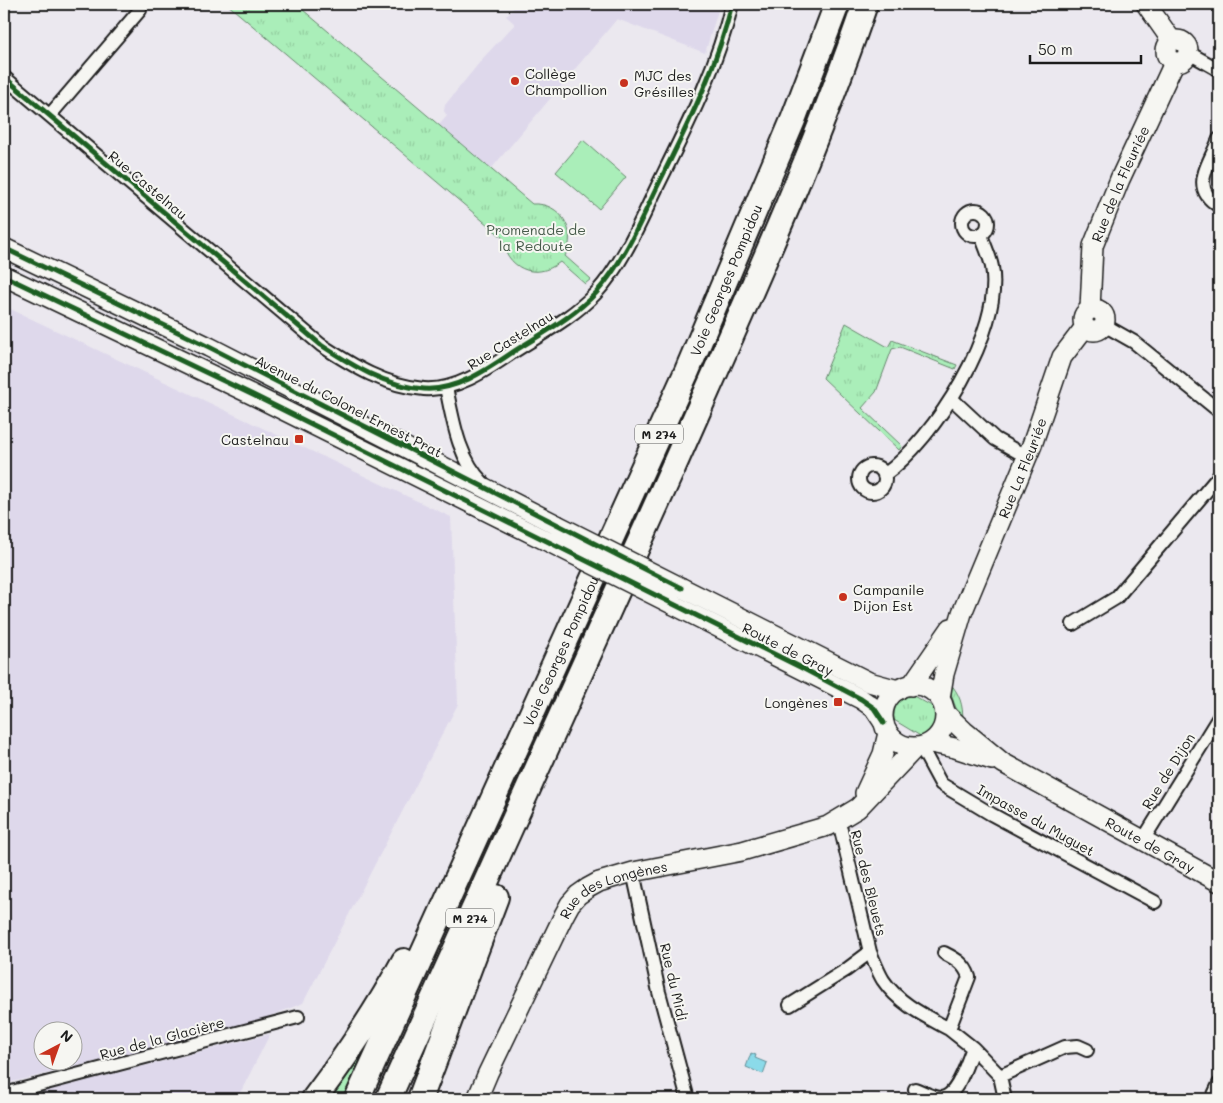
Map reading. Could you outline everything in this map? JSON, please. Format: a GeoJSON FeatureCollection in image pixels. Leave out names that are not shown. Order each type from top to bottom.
{"type":"FeatureCollection","features":[{"type":"Feature","properties":{"kind":"highway","name":"Voie Georges Pompidou"},"geometry":{"type":"LineString","coordinates":[[357,1099],[688,371],[793,120],[837,4]]}},
{"type":"Feature","properties":{"kind":"highway","name":"Voie Georges Pompidou"},"geometry":{"type":"LineString","coordinates":[[388,1099],[553,737],[754,284],[820,124],[866,4]]}},
{"type":"Feature","properties":{"kind":"highway"},"geometry":{"type":"LineString","coordinates":[[420,1099],[494,902],[553,737]]}},
{"type":"Feature","properties":{"kind":"highway"},"geometry":{"type":"LineString","coordinates":[[314,1099],[349,1053],[370,1021],[423,926],[467,858]]}},
{"type":"Feature","properties":{"kind":"main road"},"geometry":{"type":"LineString","coordinates":[[1146,4],[1172,41],[1167,47],[1166,55],[1171,61],[1181,58]]}},
{"type":"Feature","properties":{"kind":"main road","name":"Rue de la Fleuriée"},"geometry":{"type":"LineString","coordinates":[[1087,318],[1093,246],[1120,179],[1181,58]]}},
{"type":"Feature","properties":{"kind":"main road","name":"Avenue du Colonel Ernest Prat"},"geometry":{"type":"LineString","coordinates":[[4,248],[209,347],[490,490],[553,533],[674,605]]}},
{"type":"Feature","properties":{"kind":"main road","name":"Avenue du Colonel Ernest Prat"},"geometry":{"type":"LineString","coordinates":[[4,276],[261,399],[553,533],[682,588]]}},
{"type":"Feature","properties":{"kind":"main road"},"geometry":{"type":"LineString","coordinates":[[1087,318],[1091,331],[1095,331],[1104,325]]}},
{"type":"Feature","properties":{"kind":"main road","name":"Rue La Fleuriée"},"geometry":{"type":"LineString","coordinates":[[942,706],[944,674],[962,613],[1027,457],[1062,357],[1087,318]]}},
{"type":"Feature","properties":{"kind":"main road","name":"Route de Gray"},"geometry":{"type":"LineString","coordinates":[[682,588],[870,682],[904,688]]}},
{"type":"Feature","properties":{"kind":"main road","name":"Route de Gray"},"geometry":{"type":"LineString","coordinates":[[674,605],[861,699],[874,708],[886,728]]}},
{"type":"Feature","properties":{"kind":"main road","name":"Rue La Fleuriée"},"geometry":{"type":"LineString","coordinates":[[904,688],[962,613]]}},
{"type":"Feature","properties":{"kind":"main road"},"geometry":{"type":"LineString","coordinates":[[858,808],[883,754],[886,728],[884,709],[890,697],[904,688],[917,685],[927,688],[942,706],[946,717],[942,730],[922,746],[899,743],[894,740],[886,728]]}},
{"type":"Feature","properties":{"kind":"main road","name":"Route de Gray"},"geometry":{"type":"LineString","coordinates":[[942,706],[968,735],[1003,763],[1219,882]]}},
{"type":"Feature","properties":{"kind":"main road","name":"Route de Gray"},"geometry":{"type":"LineString","coordinates":[[922,746],[955,748],[1003,763]]}},
{"type":"Feature","properties":{"kind":"main road","name":"Rue des Longènes"},"geometry":{"type":"LineString","coordinates":[[477,1099],[570,904],[588,888],[599,882],[633,872],[742,851],[819,830],[858,808],[922,746]]}},
{"type":"Feature","properties":{"kind":"street","name":"Rue Castelnau"},"geometry":{"type":"LineString","coordinates":[[4,77],[321,345],[373,376],[399,386],[425,389],[467,380],[487,369],[561,322],[589,299],[602,284],[622,258],[695,110],[712,70],[726,29],[732,4]]}},
{"type":"Feature","properties":{"kind":"street"},"geometry":{"type":"LineString","coordinates":[[50,115],[140,10]]}},
{"type":"Feature","properties":{"kind":"street"},"geometry":{"type":"LineString","coordinates":[[1181,58],[1219,70]]}},
{"type":"Feature","properties":{"kind":"street"},"geometry":{"type":"LineString","coordinates":[[1219,139],[1202,186],[1207,198],[1219,206]]}},
{"type":"Feature","properties":{"kind":"street"},"geometry":{"type":"LineString","coordinates":[[884,475],[899,465],[952,399],[979,344],[991,306],[992,267],[981,234]]}},
{"type":"Feature","properties":{"kind":"street"},"geometry":{"type":"LineString","coordinates":[[1104,325],[1134,342],[1219,411]]}},
{"type":"Feature","properties":{"kind":"street"},"geometry":{"type":"LineString","coordinates":[[446,386],[465,459],[473,473],[490,490]]}},
{"type":"Feature","properties":{"kind":"street"},"geometry":{"type":"LineString","coordinates":[[952,399],[995,439],[1027,457]]}},
{"type":"Feature","properties":{"kind":"street"},"geometry":{"type":"LineString","coordinates":[[1073,624],[1116,598],[1219,476]]}},
{"type":"Feature","properties":{"kind":"street","name":"Rue de Dijon"},"geometry":{"type":"LineString","coordinates":[[1142,840],[1219,717]]}},
{"type":"Feature","properties":{"kind":"street","name":"Impasse du Muguet"},"geometry":{"type":"LineString","coordinates":[[922,746],[941,784],[991,814],[1155,902]]}},
{"type":"Feature","properties":{"kind":"street","name":"Rue des Bleuets"},"geometry":{"type":"LineString","coordinates":[[836,822],[841,830],[870,952],[883,980],[898,997],[915,1010],[949,1029],[973,1048],[1000,1076]]}},
{"type":"Feature","properties":{"kind":"street","name":"Rue du Midi"},"geometry":{"type":"LineString","coordinates":[[633,872],[660,992],[688,1099]]}},
{"type":"Feature","properties":{"kind":"street","name":"Rue des Bleuets"},"geometry":{"type":"LineString","coordinates":[[790,1005],[846,970],[870,952]]}},
{"type":"Feature","properties":{"kind":"street"},"geometry":{"type":"LineString","coordinates":[[944,953],[962,964],[969,977],[949,1029]]}},
{"type":"Feature","properties":{"kind":"street","name":"Rue de la Glacière"},"geometry":{"type":"LineString","coordinates":[[4,1094],[298,1017]]}},
{"type":"Feature","properties":{"kind":"street"},"geometry":{"type":"LineString","coordinates":[[1005,1099],[1000,1076],[1065,1047],[1078,1046],[1087,1050]]}},
{"type":"Feature","properties":{"kind":"street"},"geometry":{"type":"LineString","coordinates":[[915,1089],[937,1097],[947,1097],[955,1090],[973,1048]]}},
{"type":"Feature","properties":{"kind":"street"},"geometry":{"type":"LineString","coordinates":[[1212,1099],[1219,1084]]}},
{"type":"Feature","properties":{"kind":"shaded area","name":"Collège Champollion"},"geometry":{"type":"Polygon","coordinates":[[[517,4],[720,4],[705,53],[617,19],[491,169],[439,125],[447,116],[444,111],[445,105],[484,57],[515,24],[506,16],[517,4]]]}},
{"type":"Feature","properties":{"kind":"shaded area"},"geometry":{"type":"Polygon","coordinates":[[[4,306],[451,517],[458,704],[303,1003],[252,1023],[82,1065],[82,1020],[32,1020],[32,1070],[61,1070],[4,1084],[4,306]]]}},
{"type":"Feature","properties":{"kind":"shaded area"},"geometry":{"type":"Polygon","coordinates":[[[270,1034],[237,1099],[15,1099],[270,1034]]]}},
{"type":"Feature","properties":{"kind":"green space","name":"Promenade de la Redoute"},"geometry":{"type":"Polygon","coordinates":[[[227,4],[296,4],[532,204],[551,208],[559,213],[568,228],[569,247],[565,256],[591,279],[585,284],[560,262],[541,271],[523,269],[515,264],[504,248],[502,237],[227,4]]]}},
{"type":"Feature","properties":{"kind":"green space"},"geometry":{"type":"Polygon","coordinates":[[[583,140],[626,177],[599,209],[556,172],[583,140]]]}},
{"type":"Feature","properties":{"kind":"green space"},"geometry":{"type":"Polygon","coordinates":[[[846,323],[888,347],[892,340],[957,365],[955,369],[900,347],[892,349],[876,392],[862,408],[902,446],[899,450],[823,378],[846,323]]]}},
{"type":"Feature","properties":{"kind":"green space"},"geometry":{"type":"Polygon","coordinates":[[[949,682],[960,700],[963,721],[950,691],[949,682]]]}},
{"type":"Feature","properties":{"kind":"green space"},"geometry":{"type":"Polygon","coordinates":[[[908,693],[939,710],[935,727],[930,733],[922,737],[894,720],[896,704],[908,693]]]}},
{"type":"Feature","properties":{"kind":"green space"},"geometry":{"type":"Polygon","coordinates":[[[365,1050],[342,1099],[327,1099],[365,1050]]]}},
{"type":"Feature","properties":{"kind":"water"},"geometry":{"type":"Polygon","coordinates":[[[751,1053],[756,1055],[755,1058],[767,1063],[763,1074],[746,1067],[751,1053]]]}},
{"type":"Feature","properties":{"kind":"cycle path"},"geometry":{"type":"LineString","coordinates":[[4,77],[321,345],[370,374],[396,384],[436,389],[469,379],[490,367],[576,311],[606,281],[631,241],[690,119],[710,74],[732,4]]}},
{"type":"Feature","properties":{"kind":"cycle path"},"geometry":{"type":"LineString","coordinates":[[4,248],[209,347],[682,588]]}},
{"type":"Feature","properties":{"kind":"cycle path"},"geometry":{"type":"LineString","coordinates":[[4,276],[253,395],[802,668],[861,699],[874,708],[884,723]]}},
{"type":"Feature","properties":{"kind":"place","name":"Collège Champollion"},"geometry":{"type":"Point","coordinates":[515,81]}},
{"type":"Feature","properties":{"kind":"place","name":"MJC des Grésilles"},"geometry":{"type":"Point","coordinates":[624,83]}},
{"type":"Feature","properties":{"kind":"place","name":"Castelnau"},"geometry":{"type":"Point","coordinates":[299,439]}},
{"type":"Feature","properties":{"kind":"place","name":"Campanile Dijon Est"},"geometry":{"type":"Point","coordinates":[843,597]}},
{"type":"Feature","properties":{"kind":"place","name":"Longènes"},"geometry":{"type":"Point","coordinates":[838,702]}}]}
